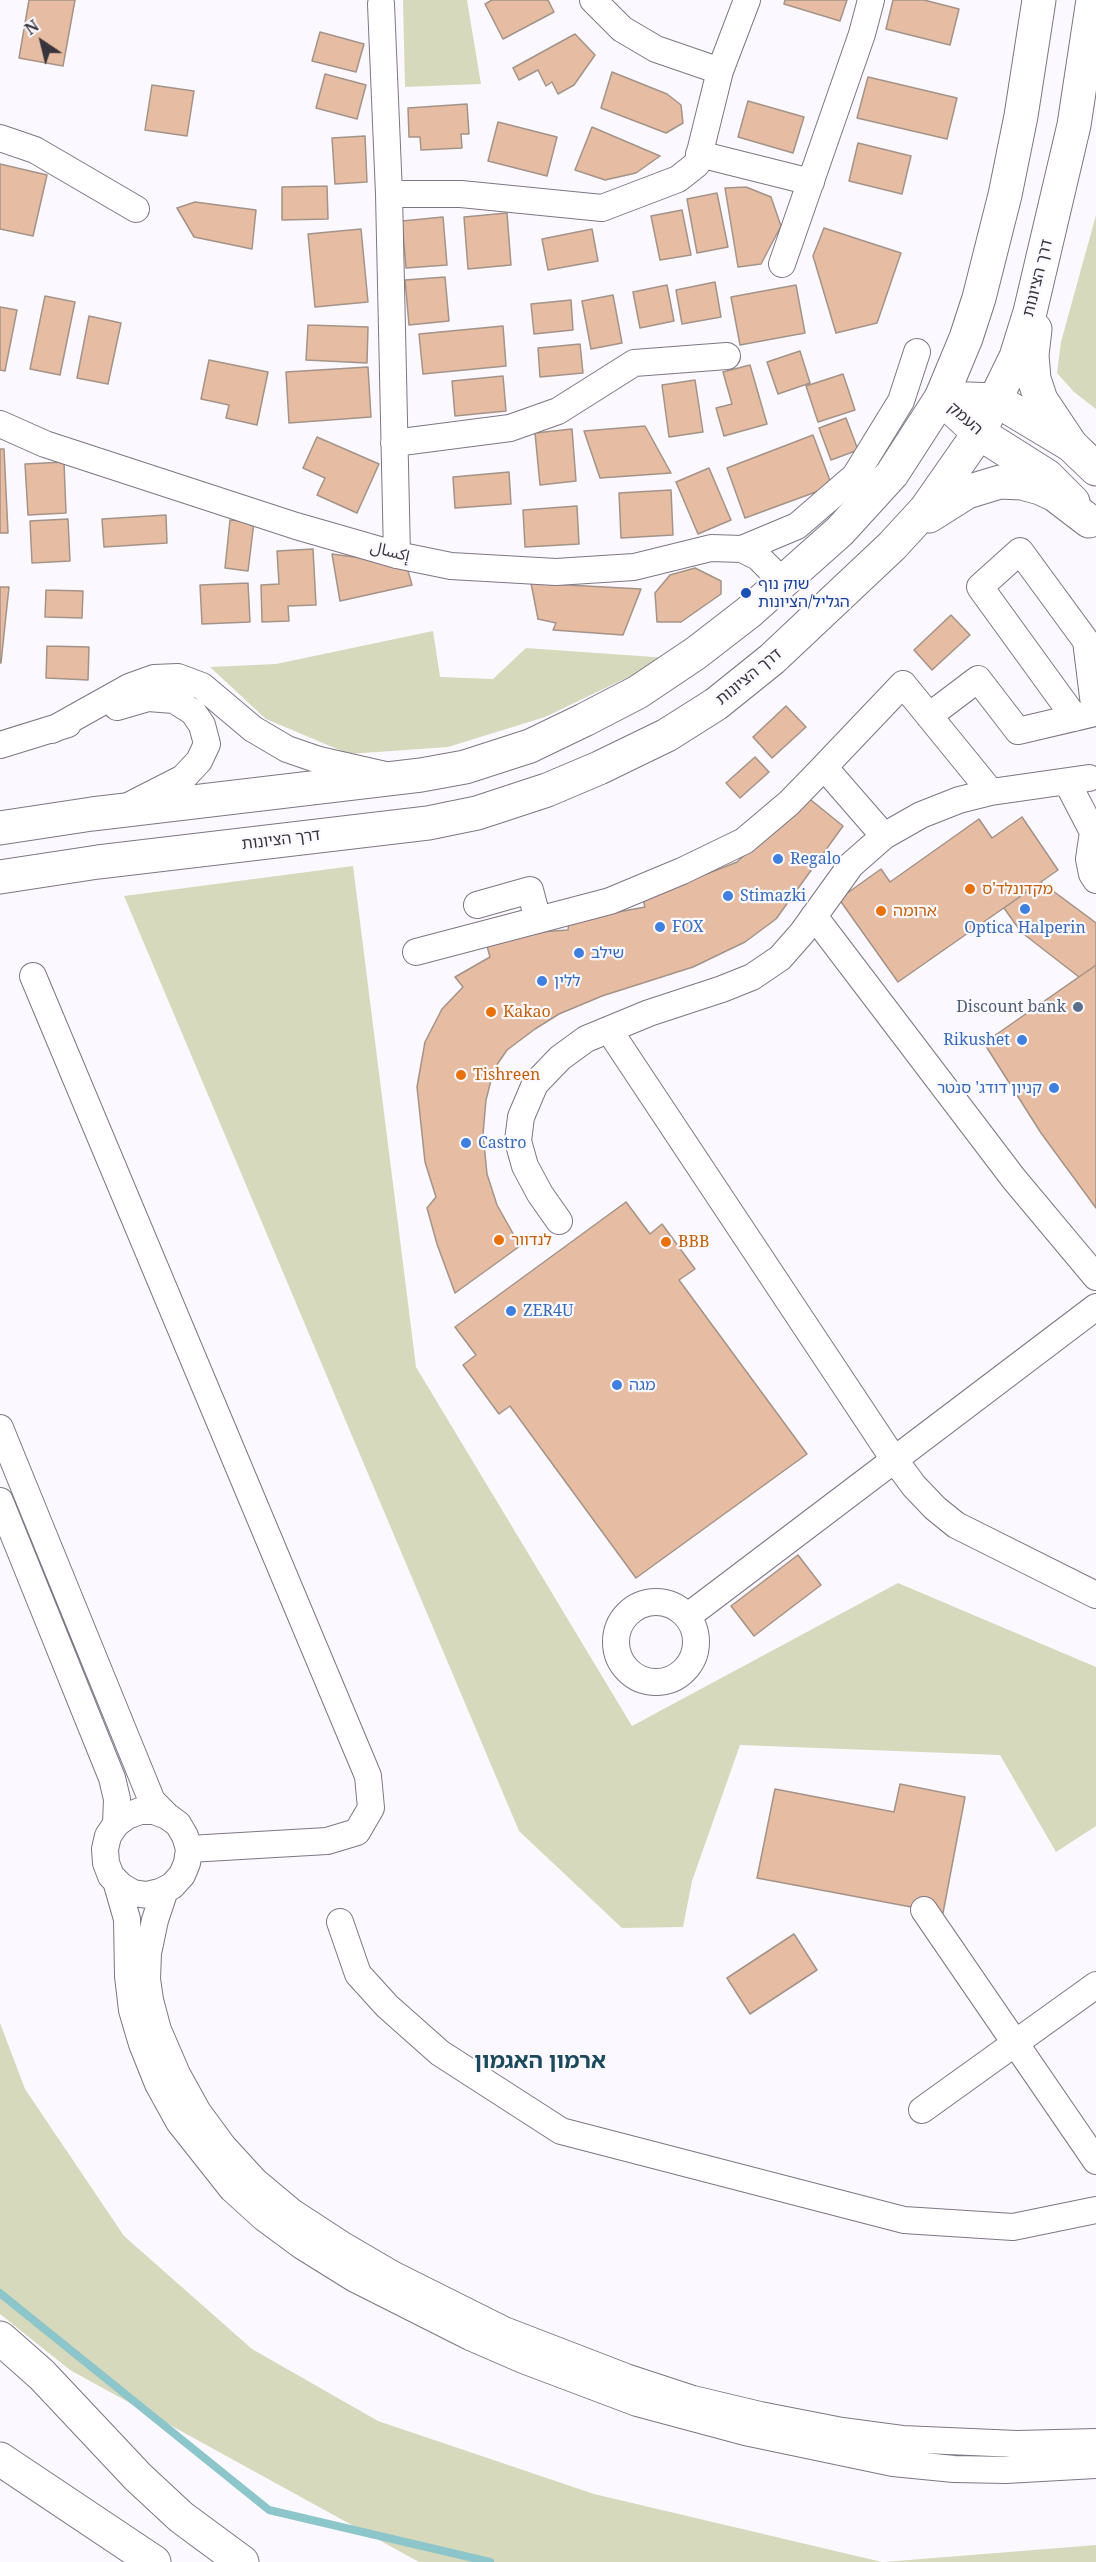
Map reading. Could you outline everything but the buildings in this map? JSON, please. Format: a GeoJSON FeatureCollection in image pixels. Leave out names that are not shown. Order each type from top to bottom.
{"type":"FeatureCollection","features":[{"type":"Feature","properties":{"kind":"main road"},"geometry":{"type":"LineString","coordinates":[[0,828],[118,811],[400,778],[465,767],[530,746],[584,720],[638,692],[696,653],[783,582],[840,531],[892,474],[941,398],[966,338],[979,298],[1005,195],[1021,116],[1039,0]]}},
{"type":"Feature","properties":{"kind":"main road","name":"דרך הציונות"},"geometry":{"type":"LineString","coordinates":[[0,877],[98,862],[428,823],[477,813],[547,790],[667,735],[716,704],[846,592],[905,532],[926,509],[979,433],[1016,357],[1043,260],[1074,125],[1093,0]]}},
{"type":"Feature","properties":{"kind":"main road"},"geometry":{"type":"LineString","coordinates":[[1043,260],[1032,355],[1034,379],[1041,400],[1071,445]]}},
{"type":"Feature","properties":{"kind":"main road","name":"העמק"},"geometry":{"type":"LineString","coordinates":[[941,398],[996,400],[1071,445],[1096,469]]}},
{"type":"Feature","properties":{"kind":"main road","name":"העמק"},"geometry":{"type":"LineString","coordinates":[[941,398],[979,433],[1047,476],[1093,526]]}},
{"type":"Feature","properties":{"kind":"main road"},"geometry":{"type":"LineString","coordinates":[[905,532],[967,492],[1000,482],[1022,483],[1055,495],[1093,526]]}},
{"type":"Feature","properties":{"kind":"main road"},"geometry":{"type":"LineString","coordinates":[[0,2338],[42,2375],[138,2477],[181,2517],[242,2562]]}},
{"type":"Feature","properties":{"kind":"main road"},"geometry":{"type":"LineString","coordinates":[[0,2459],[154,2562]]}},
{"type":"Feature","properties":{"kind":"street"},"geometry":{"type":"LineString","coordinates":[[592,0],[622,29],[656,49],[720,71]]}},
{"type":"Feature","properties":{"kind":"street"},"geometry":{"type":"LineString","coordinates":[[389,194],[461,194],[602,208],[678,179],[696,164],[720,71],[747,0]]}},
{"type":"Feature","properties":{"kind":"street"},"geometry":{"type":"LineString","coordinates":[[782,264],[862,34],[871,0]]}},
{"type":"Feature","properties":{"kind":"street"},"geometry":{"type":"LineString","coordinates":[[381,4],[389,194],[397,555]]}},
{"type":"Feature","properties":{"kind":"street"},"geometry":{"type":"LineString","coordinates":[[0,138],[35,150],[136,209]]}},
{"type":"Feature","properties":{"kind":"street"},"geometry":{"type":"LineString","coordinates":[[699,154],[811,182]]}},
{"type":"Feature","properties":{"kind":"street"},"geometry":{"type":"LineString","coordinates":[[742,549],[797,526],[855,476],[901,401],[917,352]]}},
{"type":"Feature","properties":{"kind":"street"},"geometry":{"type":"LineString","coordinates":[[394,443],[510,428],[558,411],[634,363],[727,356]]}},
{"type":"Feature","properties":{"kind":"street","name":"إكسال"},"geometry":{"type":"LineString","coordinates":[[0,424],[45,444],[296,526],[397,555],[451,566],[556,572],[634,567],[711,548],[742,549]]}},
{"type":"Feature","properties":{"kind":"street"},"geometry":{"type":"LineString","coordinates":[[742,549],[758,557],[783,582]]}},
{"type":"Feature","properties":{"kind":"street"},"geometry":{"type":"LineString","coordinates":[[929,716],[978,679],[1018,731],[1075,718],[1095,713],[1086,640],[1020,551],[980,587],[1075,718]]}},
{"type":"Feature","properties":{"kind":"street"},"geometry":{"type":"LineString","coordinates":[[52,730],[129,687],[154,678],[178,677],[201,686],[253,729],[287,749],[319,760],[400,778]]}},
{"type":"Feature","properties":{"kind":"street"},"geometry":{"type":"LineString","coordinates":[[416,952],[610,901],[682,871],[744,841],[789,803],[903,684],[991,792]]}},
{"type":"Feature","properties":{"kind":"street"},"geometry":{"type":"LineString","coordinates":[[0,745],[148,698],[174,699],[193,712],[202,725],[207,744],[199,761],[183,778],[118,811]]}},
{"type":"Feature","properties":{"kind":"street"},"geometry":{"type":"LineString","coordinates":[[824,766],[884,836]]}},
{"type":"Feature","properties":{"kind":"street"},"geometry":{"type":"LineString","coordinates":[[559,1221],[540,1194],[525,1166],[518,1141],[521,1117],[535,1084],[560,1058],[586,1039],[649,1013],[722,990],[752,977],[780,957],[802,933],[851,865],[884,836],[921,815],[959,800],[991,792],[1087,778],[1093,832],[1089,859],[1092,874],[1096,880]]}},
{"type":"Feature","properties":{"kind":"street"},"geometry":{"type":"LineString","coordinates":[[477,904],[530,890],[538,920]]}},
{"type":"Feature","properties":{"kind":"street"},"geometry":{"type":"LineString","coordinates":[[814,916],[1014,1179],[1096,1277]]}},
{"type":"Feature","properties":{"kind":"street"},"geometry":{"type":"LineString","coordinates":[[33,976],[368,1776],[371,1808],[357,1832],[327,1841],[189,1849]]}},
{"type":"Feature","properties":{"kind":"street"},"geometry":{"type":"LineString","coordinates":[[609,1030],[895,1460],[934,1508],[956,1526],[1096,1595]]}},
{"type":"Feature","properties":{"kind":"street"},"geometry":{"type":"LineString","coordinates":[[688,1616],[1096,1307]]}},
{"type":"Feature","properties":{"kind":"street"},"geometry":{"type":"LineString","coordinates":[[0,1428],[148,1793],[152,1801],[178,1824],[189,1849],[182,1875],[165,1890],[147,1895],[133,1893],[116,1881]]}},
{"type":"Feature","properties":{"kind":"street"},"geometry":{"type":"LineString","coordinates":[[0,1501],[111,1778],[117,1799],[116,1824]]}},
{"type":"Feature","properties":{"kind":"street"},"geometry":{"type":"LineString","coordinates":[[167,1816],[154,1811],[140,1811],[127,1816],[116,1824],[108,1836],[105,1850],[106,1863],[116,1881],[127,1919],[128,1976],[132,2010],[142,2044],[158,2084],[179,2122],[232,2189],[264,2218],[303,2246],[346,2273],[470,2337],[523,2360],[637,2403],[691,2418],[829,2451],[893,2463],[1006,2470],[1096,2465]]}},
{"type":"Feature","properties":{"kind":"street"},"geometry":{"type":"LineString","coordinates":[[165,1890],[155,1920],[148,1953],[147,1978],[158,2030],[177,2074],[198,2112],[223,2146],[255,2181],[292,2212],[341,2244],[394,2275],[504,2330],[616,2373],[693,2399],[842,2431],[902,2439],[1017,2444],[1096,2442]]}},
{"type":"Feature","properties":{"kind":"street"},"geometry":{"type":"LineString","coordinates":[[924,1911],[1096,2161]]}},
{"type":"Feature","properties":{"kind":"street"},"geometry":{"type":"LineString","coordinates":[[340,1922],[358,1974],[387,2006],[440,2053],[561,2131],[904,2220],[1013,2228],[1096,2210]]}},
{"type":"Feature","properties":{"kind":"street"},"geometry":{"type":"LineString","coordinates":[[922,2110],[1096,1985]]}},
{"type":"Feature","properties":{"kind":"green space"},"geometry":{"type":"Polygon","coordinates":[[[403,0],[467,0],[481,84],[405,87],[403,0]]]}},
{"type":"Feature","properties":{"kind":"green space"},"geometry":{"type":"Polygon","coordinates":[[[1096,215],[1096,409],[1074,392],[1057,373],[1061,342],[1096,215]]]}},
{"type":"Feature","properties":{"kind":"green space"},"geometry":{"type":"Polygon","coordinates":[[[433,631],[440,677],[493,679],[526,648],[668,658],[545,717],[448,747],[349,754],[266,719],[210,667],[276,664],[433,631]]]}},
{"type":"Feature","properties":{"kind":"green space"},"geometry":{"type":"Polygon","coordinates":[[[353,866],[416,1367],[632,1726],[898,1583],[1096,1667],[1096,1826],[1056,1852],[1000,1755],[740,1745],[692,1881],[683,1927],[622,1928],[519,1831],[124,896],[353,866]]]}},
{"type":"Feature","properties":{"kind":"green space"},"geometry":{"type":"Polygon","coordinates":[[[0,2023],[25,2089],[124,2236],[252,2349],[378,2421],[594,2494],[882,2562],[419,2562],[70,2370],[0,2314],[0,2023]]]}},
{"type":"Feature","properties":{"kind":"green space"},"geometry":{"type":"Polygon","coordinates":[[[1096,2545],[1096,2562],[884,2562],[1096,2545]]]}},
{"type":"Feature","properties":{"kind":"waterway"},"geometry":{"type":"LineString","coordinates":[[0,2293],[269,2510],[490,2562]]}},
{"type":"Feature","properties":{"kind":"place","name":"שוק נוף הגליל/הציונות"},"geometry":{"type":"Point","coordinates":[746,593]}},
{"type":"Feature","properties":{"kind":"place","name":"Regalo"},"geometry":{"type":"Point","coordinates":[778,859]}},
{"type":"Feature","properties":{"kind":"place","name":"מקדונלד'ס"},"geometry":{"type":"Point","coordinates":[970,889]}},
{"type":"Feature","properties":{"kind":"place","name":"Stimazki"},"geometry":{"type":"Point","coordinates":[728,896]}},
{"type":"Feature","properties":{"kind":"place","name":"Optica Halperin"},"geometry":{"type":"Point","coordinates":[1025,909]}},
{"type":"Feature","properties":{"kind":"place","name":"ארומה"},"geometry":{"type":"Point","coordinates":[881,911]}},
{"type":"Feature","properties":{"kind":"place","name":"FOX"},"geometry":{"type":"Point","coordinates":[660,927]}},
{"type":"Feature","properties":{"kind":"place","name":"שילב"},"geometry":{"type":"Point","coordinates":[579,953]}},
{"type":"Feature","properties":{"kind":"place","name":"ללין"},"geometry":{"type":"Point","coordinates":[542,981]}},
{"type":"Feature","properties":{"kind":"place","name":"Discount bank"},"geometry":{"type":"Point","coordinates":[1078,1007]}},
{"type":"Feature","properties":{"kind":"place","name":"Kakao"},"geometry":{"type":"Point","coordinates":[491,1012]}},
{"type":"Feature","properties":{"kind":"place","name":"Rikushet"},"geometry":{"type":"Point","coordinates":[1022,1040]}},
{"type":"Feature","properties":{"kind":"place","name":"Tishreen"},"geometry":{"type":"Point","coordinates":[461,1075]}},
{"type":"Feature","properties":{"kind":"place","name":"קניון דודג' סנטר"},"geometry":{"type":"Point","coordinates":[1054,1088]}},
{"type":"Feature","properties":{"kind":"place","name":"Castro"},"geometry":{"type":"Point","coordinates":[466,1143]}},
{"type":"Feature","properties":{"kind":"place","name":"לנדוור"},"geometry":{"type":"Point","coordinates":[499,1240]}},
{"type":"Feature","properties":{"kind":"place","name":"BBB"},"geometry":{"type":"Point","coordinates":[666,1242]}},
{"type":"Feature","properties":{"kind":"place","name":"ZER4U"},"geometry":{"type":"Point","coordinates":[511,1311]}},
{"type":"Feature","properties":{"kind":"place","name":"מגה"},"geometry":{"type":"Point","coordinates":[617,1385]}},
{"type":"Feature","properties":{"kind":"district","name":"ארמון האגמון"},"geometry":{"type":"Point","coordinates":[540,2062]}}]}
